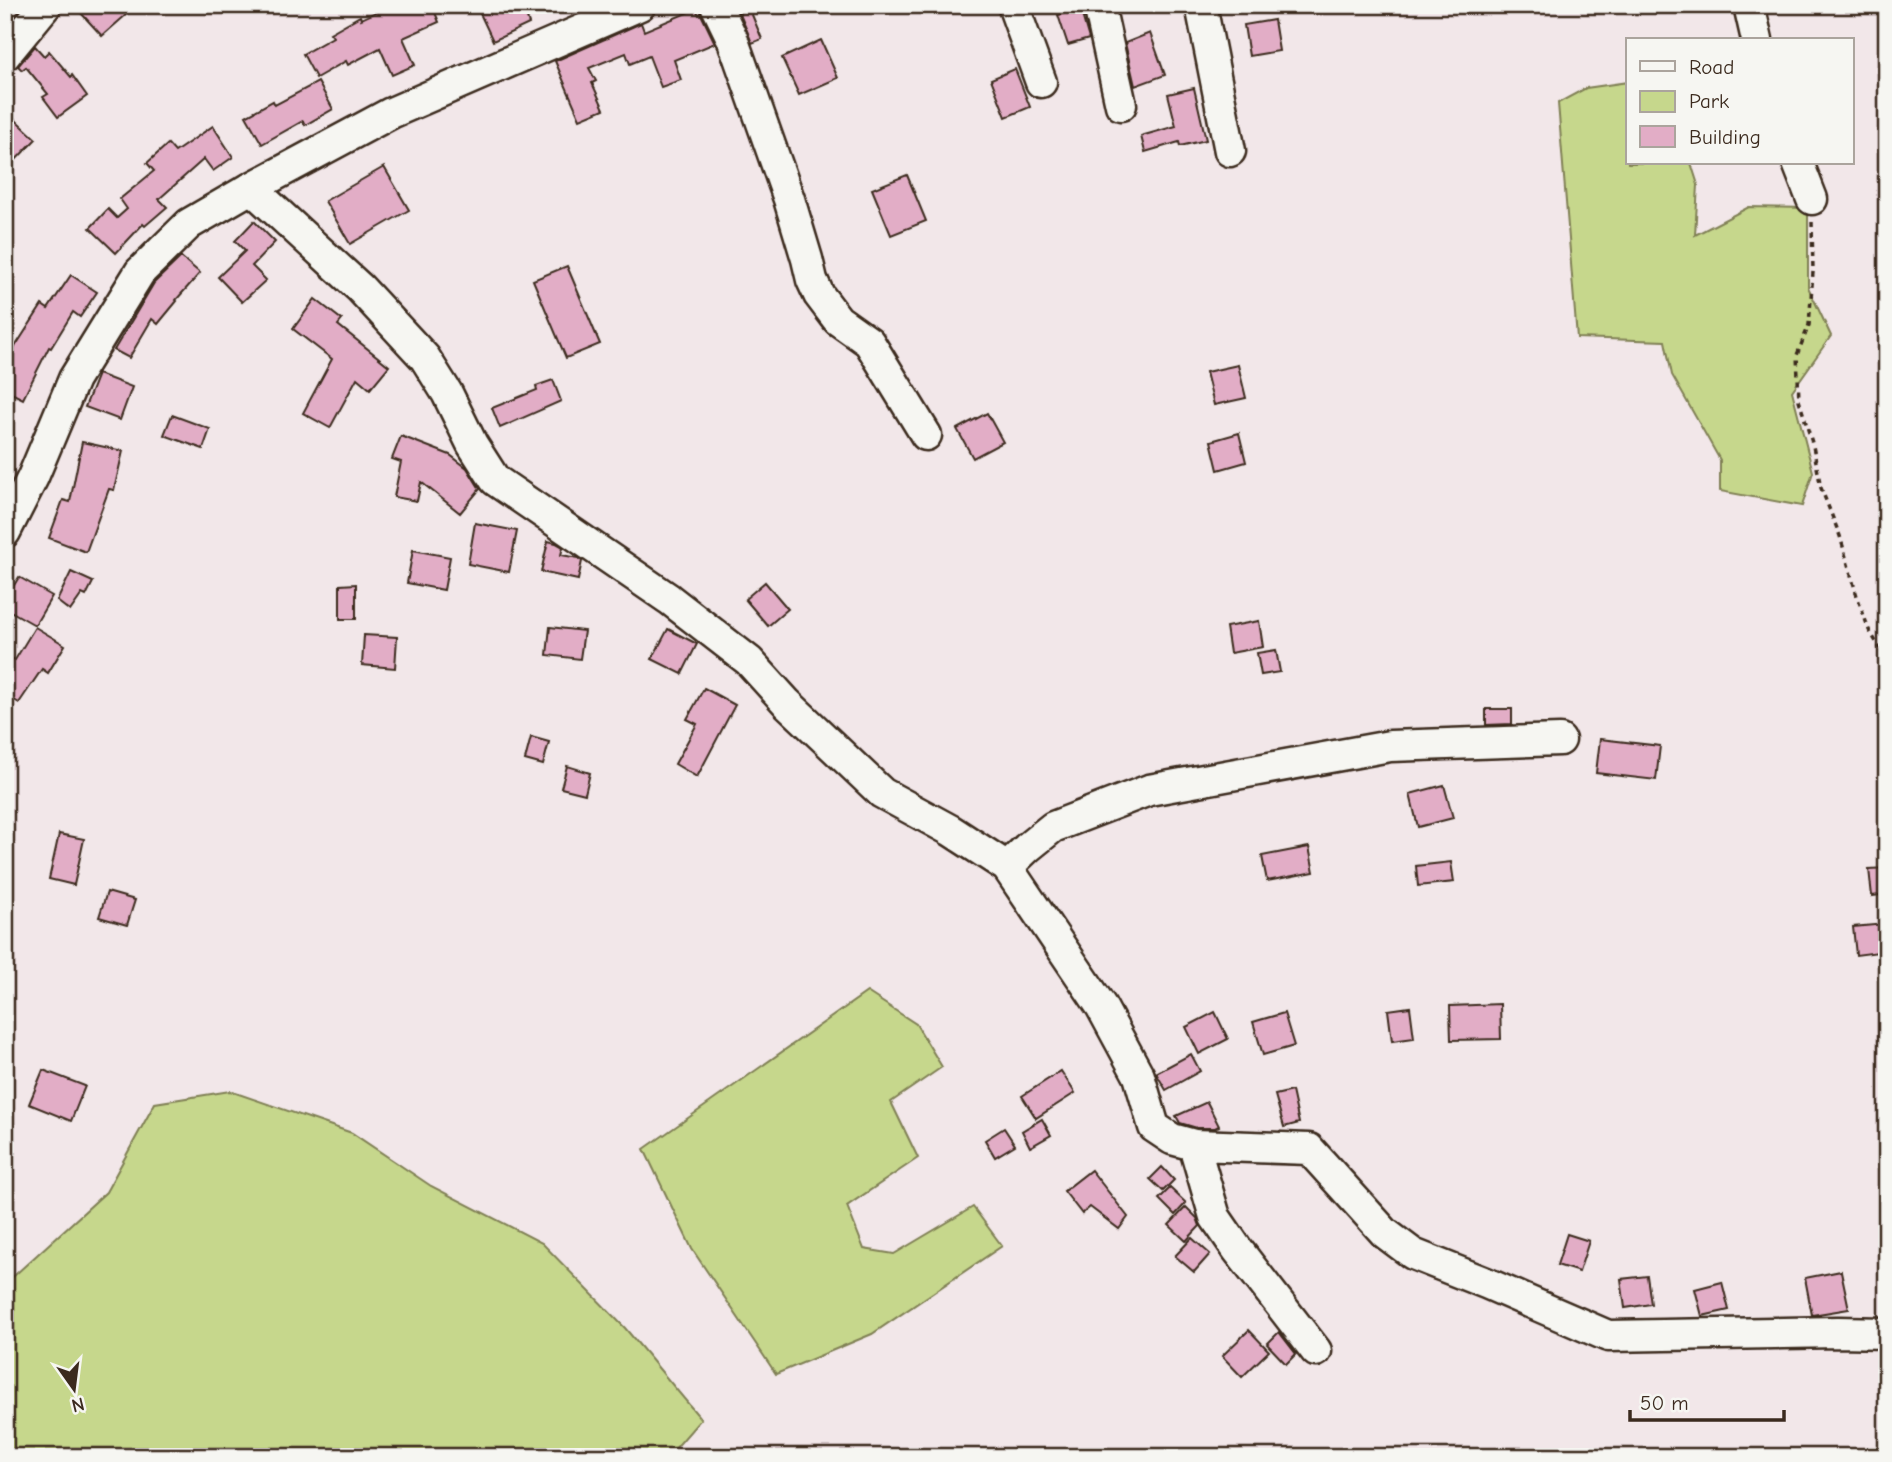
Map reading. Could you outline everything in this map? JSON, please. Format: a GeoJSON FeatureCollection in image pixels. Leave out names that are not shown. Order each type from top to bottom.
{"type":"FeatureCollection","features":[{"type":"Feature","properties":{"kind":"street"},"geometry":{"type":"LineString","coordinates":[[5,55],[46,5]]}},
{"type":"Feature","properties":{"kind":"street"},"geometry":{"type":"LineString","coordinates":[[5,532],[33,477],[74,379],[140,272],[189,224],[391,113],[586,17],[640,5]]}},
{"type":"Feature","properties":{"kind":"street"},"geometry":{"type":"LineString","coordinates":[[716,5],[732,38],[819,295],[838,320],[869,342],[926,435]]}},
{"type":"Feature","properties":{"kind":"street"},"geometry":{"type":"LineString","coordinates":[[1013,5],[1041,82]]}},
{"type":"Feature","properties":{"kind":"street"},"geometry":{"type":"LineString","coordinates":[[1099,5],[1121,105]]}},
{"type":"Feature","properties":{"kind":"street"},"geometry":{"type":"LineString","coordinates":[[1201,5],[1230,151]]}},
{"type":"Feature","properties":{"kind":"street"},"geometry":{"type":"LineString","coordinates":[[1749,5],[1757,38]]}},
{"type":"Feature","properties":{"kind":"street"},"geometry":{"type":"LineString","coordinates":[[1798,164],[1812,199]]}},
{"type":"Feature","properties":{"kind":"street"},"geometry":{"type":"LineString","coordinates":[[251,188],[360,288],[425,358],[495,480],[669,599],[748,662],[882,793],[950,830],[1007,867],[1101,1006],[1139,1076],[1154,1127],[1172,1139],[1195,1145],[1310,1149],[1385,1233],[1413,1254],[1608,1336],[1887,1333]]}},
{"type":"Feature","properties":{"kind":"street"},"geometry":{"type":"LineString","coordinates":[[1007,867],[1053,827],[1149,790],[1390,746],[1560,740]]}},
{"type":"Feature","properties":{"kind":"street"},"geometry":{"type":"LineString","coordinates":[[1195,1145],[1215,1217],[1316,1351]]}},
{"type":"Feature","properties":{"kind":"path"},"geometry":{"type":"LineString","coordinates":[[1812,199],[1813,272],[1809,325],[1797,355],[1798,400],[1813,446],[1821,488],[1840,536],[1857,596],[1869,630],[1887,660]]}},
{"type":"Feature","properties":{"kind":"green space"},"geometry":{"type":"Polygon","coordinates":[[[1626,82],[1626,164],[1691,164],[1698,185],[1695,235],[1749,207],[1808,208],[1808,287],[1831,336],[1792,391],[1813,472],[1802,506],[1720,491],[1720,460],[1672,375],[1665,341],[1577,338],[1558,103],[1586,88],[1626,82]]]}},
{"type":"Feature","properties":{"kind":"green space"},"geometry":{"type":"Polygon","coordinates":[[[867,992],[916,1024],[942,1067],[891,1102],[918,1158],[847,1206],[864,1249],[894,1254],[973,1207],[1002,1246],[872,1334],[776,1374],[692,1249],[644,1149],[867,992]]]}},
{"type":"Feature","properties":{"kind":"green space"},"geometry":{"type":"Polygon","coordinates":[[[230,1091],[352,1133],[431,1186],[542,1243],[625,1328],[701,1419],[668,1457],[5,1457],[5,1284],[106,1192],[155,1103],[230,1091]]]}},
{"type":"Feature","properties":{"kind":"building"},"geometry":{"type":"Polygon","coordinates":[[[90,5],[118,5],[126,15],[102,36],[81,13],[90,5]]]}},
{"type":"Feature","properties":{"kind":"building"},"geometry":{"type":"Polygon","coordinates":[[[391,5],[432,5],[439,22],[403,38],[415,65],[392,75],[380,48],[348,65],[346,61],[316,78],[303,54],[333,37],[330,33],[360,16],[361,19],[391,5]]]}},
{"type":"Feature","properties":{"kind":"building"},"geometry":{"type":"Polygon","coordinates":[[[476,5],[557,7],[527,18],[529,24],[493,41],[476,5]]]}},
{"type":"Feature","properties":{"kind":"building"},"geometry":{"type":"Polygon","coordinates":[[[736,5],[748,5],[762,39],[752,43],[736,5]]]}},
{"type":"Feature","properties":{"kind":"building"},"geometry":{"type":"Polygon","coordinates":[[[1080,8],[1089,39],[1068,45],[1058,15],[1080,8]]]}},
{"type":"Feature","properties":{"kind":"building"},"geometry":{"type":"Polygon","coordinates":[[[696,9],[715,43],[674,60],[681,80],[661,87],[649,56],[630,64],[626,53],[589,68],[596,81],[592,83],[604,109],[580,119],[555,61],[641,23],[644,31],[696,9]]]}},
{"type":"Feature","properties":{"kind":"building"},"geometry":{"type":"Polygon","coordinates":[[[1274,20],[1279,51],[1249,56],[1244,25],[1274,20]]]}},
{"type":"Feature","properties":{"kind":"building"},"geometry":{"type":"Polygon","coordinates":[[[1150,33],[1165,75],[1135,86],[1125,43],[1150,33]]]}},
{"type":"Feature","properties":{"kind":"building"},"geometry":{"type":"Polygon","coordinates":[[[821,40],[838,78],[799,95],[782,58],[821,40]]]}},
{"type":"Feature","properties":{"kind":"building"},"geometry":{"type":"Polygon","coordinates":[[[35,46],[44,56],[49,51],[87,96],[58,117],[43,97],[48,94],[26,67],[22,70],[18,66],[35,46]]]}},
{"type":"Feature","properties":{"kind":"building"},"geometry":{"type":"Polygon","coordinates":[[[1015,69],[1030,107],[1006,117],[991,79],[1015,69]]]}},
{"type":"Feature","properties":{"kind":"building"},"geometry":{"type":"Polygon","coordinates":[[[318,82],[333,109],[305,125],[303,121],[262,144],[246,116],[273,101],[275,105],[318,82]]]}},
{"type":"Feature","properties":{"kind":"building"},"geometry":{"type":"Polygon","coordinates":[[[1194,88],[1206,140],[1180,146],[1179,142],[1145,152],[1141,136],[1176,126],[1168,94],[1194,88]]]}},
{"type":"Feature","properties":{"kind":"building"},"geometry":{"type":"Polygon","coordinates":[[[5,110],[36,139],[5,171],[5,110]]]}},
{"type":"Feature","properties":{"kind":"building"},"geometry":{"type":"Polygon","coordinates":[[[213,126],[233,157],[213,171],[204,159],[159,199],[167,207],[145,226],[143,224],[116,253],[90,228],[108,209],[117,218],[127,209],[120,199],[154,171],[147,163],[168,144],[175,152],[213,126]]]}},
{"type":"Feature","properties":{"kind":"building"},"geometry":{"type":"Polygon","coordinates":[[[384,167],[409,210],[350,244],[325,201],[384,167]]]}},
{"type":"Feature","properties":{"kind":"building"},"geometry":{"type":"Polygon","coordinates":[[[907,175],[926,221],[891,235],[872,189],[907,175]]]}},
{"type":"Feature","properties":{"kind":"building"},"geometry":{"type":"Polygon","coordinates":[[[254,221],[275,242],[252,266],[266,280],[242,302],[218,277],[245,251],[235,241],[254,221]]]}},
{"type":"Feature","properties":{"kind":"building"},"geometry":{"type":"Polygon","coordinates":[[[181,257],[200,273],[158,324],[152,319],[129,358],[114,350],[154,283],[181,257]]]}},
{"type":"Feature","properties":{"kind":"building"},"geometry":{"type":"Polygon","coordinates":[[[567,266],[600,344],[566,358],[533,280],[567,266]]]}},
{"type":"Feature","properties":{"kind":"building"},"geometry":{"type":"Polygon","coordinates":[[[71,275],[97,292],[80,317],[73,312],[51,348],[49,347],[23,399],[5,390],[5,350],[11,353],[42,305],[48,309],[71,275]]]}},
{"type":"Feature","properties":{"kind":"building"},"geometry":{"type":"Polygon","coordinates":[[[315,299],[342,320],[338,325],[389,366],[370,389],[357,378],[330,428],[303,413],[332,359],[293,329],[315,299]]]}},
{"type":"Feature","properties":{"kind":"building"},"geometry":{"type":"Polygon","coordinates":[[[1238,365],[1246,398],[1214,405],[1206,372],[1238,365]]]}},
{"type":"Feature","properties":{"kind":"building"},"geometry":{"type":"Polygon","coordinates":[[[98,374],[132,387],[120,420],[85,407],[98,374]]]}},
{"type":"Feature","properties":{"kind":"building"},"geometry":{"type":"Polygon","coordinates":[[[553,380],[561,401],[500,428],[492,408],[537,390],[536,386],[553,380]]]}},
{"type":"Feature","properties":{"kind":"building"},"geometry":{"type":"Polygon","coordinates":[[[987,413],[1003,442],[973,458],[957,429],[987,413]]]}},
{"type":"Feature","properties":{"kind":"building"},"geometry":{"type":"Polygon","coordinates":[[[172,415],[210,429],[203,449],[164,435],[172,415]]]}},
{"type":"Feature","properties":{"kind":"building"},"geometry":{"type":"Polygon","coordinates":[[[1239,433],[1246,462],[1218,470],[1211,441],[1239,433]]]}},
{"type":"Feature","properties":{"kind":"building"},"geometry":{"type":"Polygon","coordinates":[[[401,436],[450,455],[467,468],[480,489],[460,513],[421,482],[417,501],[394,497],[401,462],[392,459],[401,436]]]}},
{"type":"Feature","properties":{"kind":"building"},"geometry":{"type":"Polygon","coordinates":[[[82,442],[123,451],[114,490],[109,489],[86,552],[49,538],[63,500],[70,502],[82,442]]]}},
{"type":"Feature","properties":{"kind":"building"},"geometry":{"type":"Polygon","coordinates":[[[475,523],[517,531],[509,572],[468,564],[475,523]]]}},
{"type":"Feature","properties":{"kind":"building"},"geometry":{"type":"Polygon","coordinates":[[[548,541],[563,547],[561,555],[582,561],[578,580],[541,572],[548,541]]]}},
{"type":"Feature","properties":{"kind":"building"},"geometry":{"type":"Polygon","coordinates":[[[413,550],[450,557],[444,590],[407,583],[413,550]]]}},
{"type":"Feature","properties":{"kind":"building"},"geometry":{"type":"Polygon","coordinates":[[[71,572],[93,582],[86,596],[82,594],[70,611],[57,601],[71,572]]]}},
{"type":"Feature","properties":{"kind":"building"},"geometry":{"type":"Polygon","coordinates":[[[19,577],[52,596],[35,625],[5,608],[5,600],[19,577]]]}},
{"type":"Feature","properties":{"kind":"building"},"geometry":{"type":"Polygon","coordinates":[[[765,582],[788,609],[768,626],[745,599],[765,582]]]}},
{"type":"Feature","properties":{"kind":"building"},"geometry":{"type":"Polygon","coordinates":[[[356,584],[356,619],[340,619],[340,585],[356,584]]]}},
{"type":"Feature","properties":{"kind":"building"},"geometry":{"type":"Polygon","coordinates":[[[1259,621],[1263,647],[1230,653],[1226,627],[1259,621]]]}},
{"type":"Feature","properties":{"kind":"building"},"geometry":{"type":"Polygon","coordinates":[[[35,627],[65,645],[48,673],[42,669],[19,703],[5,694],[5,654],[15,660],[35,627]]]}},
{"type":"Feature","properties":{"kind":"building"},"geometry":{"type":"Polygon","coordinates":[[[550,627],[584,631],[580,659],[547,655],[550,627]]]}},
{"type":"Feature","properties":{"kind":"building"},"geometry":{"type":"Polygon","coordinates":[[[668,629],[697,644],[682,674],[652,659],[668,629]]]}},
{"type":"Feature","properties":{"kind":"building"},"geometry":{"type":"Polygon","coordinates":[[[364,635],[397,637],[395,668],[362,665],[364,635]]]}},
{"type":"Feature","properties":{"kind":"building"},"geometry":{"type":"Polygon","coordinates":[[[1276,650],[1280,672],[1261,675],[1257,653],[1276,650]]]}},
{"type":"Feature","properties":{"kind":"building"},"geometry":{"type":"Polygon","coordinates":[[[704,688],[735,705],[697,777],[675,764],[697,724],[687,719],[704,688]]]}},
{"type":"Feature","properties":{"kind":"building"},"geometry":{"type":"Polygon","coordinates":[[[1486,709],[1512,709],[1512,724],[1486,725],[1486,709]]]}},
{"type":"Feature","properties":{"kind":"building"},"geometry":{"type":"Polygon","coordinates":[[[531,737],[549,742],[543,765],[525,760],[531,737]]]}},
{"type":"Feature","properties":{"kind":"building"},"geometry":{"type":"Polygon","coordinates":[[[1600,739],[1660,746],[1656,780],[1596,773],[1600,739]]]}},
{"type":"Feature","properties":{"kind":"building"},"geometry":{"type":"Polygon","coordinates":[[[567,766],[590,773],[585,794],[561,788],[567,766]]]}},
{"type":"Feature","properties":{"kind":"building"},"geometry":{"type":"Polygon","coordinates":[[[1444,785],[1453,818],[1418,827],[1410,794],[1444,785]]]}},
{"type":"Feature","properties":{"kind":"building"},"geometry":{"type":"Polygon","coordinates":[[[59,834],[84,839],[74,885],[49,879],[59,834]]]}},
{"type":"Feature","properties":{"kind":"building"},"geometry":{"type":"Polygon","coordinates":[[[1309,847],[1314,872],[1267,881],[1262,856],[1309,847]]]}},
{"type":"Feature","properties":{"kind":"building"},"geometry":{"type":"Polygon","coordinates":[[[1451,862],[1454,882],[1418,886],[1416,866],[1451,862]]]}},
{"type":"Feature","properties":{"kind":"building"},"geometry":{"type":"Polygon","coordinates":[[[1887,868],[1887,894],[1872,896],[1869,869],[1887,868]]]}},
{"type":"Feature","properties":{"kind":"building"},"geometry":{"type":"Polygon","coordinates":[[[107,892],[135,900],[127,925],[99,917],[107,892]]]}},
{"type":"Feature","properties":{"kind":"building"},"geometry":{"type":"Polygon","coordinates":[[[1885,924],[1887,951],[1856,955],[1853,927],[1885,924]]]}},
{"type":"Feature","properties":{"kind":"building"},"geometry":{"type":"Polygon","coordinates":[[[1500,1004],[1501,1039],[1451,1040],[1450,1006],[1500,1004]]]}},
{"type":"Feature","properties":{"kind":"building"},"geometry":{"type":"Polygon","coordinates":[[[1410,1007],[1414,1038],[1392,1041],[1388,1010],[1410,1007]]]}},
{"type":"Feature","properties":{"kind":"building"},"geometry":{"type":"Polygon","coordinates":[[[1215,1012],[1228,1039],[1199,1054],[1186,1027],[1215,1012]]]}},
{"type":"Feature","properties":{"kind":"building"},"geometry":{"type":"Polygon","coordinates":[[[1284,1013],[1294,1046],[1263,1055],[1253,1022],[1284,1013]]]}},
{"type":"Feature","properties":{"kind":"building"},"geometry":{"type":"Polygon","coordinates":[[[1191,1054],[1200,1071],[1166,1090],[1156,1073],[1191,1054]]]}},
{"type":"Feature","properties":{"kind":"building"},"geometry":{"type":"Polygon","coordinates":[[[43,1070],[85,1086],[71,1121],[29,1104],[43,1070]]]}},
{"type":"Feature","properties":{"kind":"building"},"geometry":{"type":"Polygon","coordinates":[[[1061,1071],[1075,1093],[1036,1118],[1022,1096],[1061,1071]]]}},
{"type":"Feature","properties":{"kind":"building"},"geometry":{"type":"Polygon","coordinates":[[[1292,1091],[1299,1123],[1284,1127],[1275,1095],[1292,1091]]]}},
{"type":"Feature","properties":{"kind":"building"},"geometry":{"type":"Polygon","coordinates":[[[1207,1102],[1219,1126],[1197,1128],[1180,1123],[1176,1116],[1207,1102]]]}},
{"type":"Feature","properties":{"kind":"building"},"geometry":{"type":"Polygon","coordinates":[[[1042,1119],[1051,1135],[1030,1147],[1022,1131],[1042,1119]]]}},
{"type":"Feature","properties":{"kind":"building"},"geometry":{"type":"Polygon","coordinates":[[[1004,1128],[1015,1145],[995,1157],[985,1140],[1004,1128]]]}},
{"type":"Feature","properties":{"kind":"building"},"geometry":{"type":"Polygon","coordinates":[[[1162,1167],[1174,1180],[1163,1191],[1150,1179],[1162,1167]]]}},
{"type":"Feature","properties":{"kind":"building"},"geometry":{"type":"Polygon","coordinates":[[[1091,1170],[1128,1217],[1119,1229],[1090,1207],[1082,1214],[1064,1191],[1091,1170]]]}},
{"type":"Feature","properties":{"kind":"building"},"geometry":{"type":"Polygon","coordinates":[[[1170,1188],[1186,1203],[1175,1215],[1159,1199],[1170,1188]]]}},
{"type":"Feature","properties":{"kind":"building"},"geometry":{"type":"Polygon","coordinates":[[[1186,1207],[1197,1218],[1200,1226],[1186,1241],[1169,1225],[1186,1207]]]}},
{"type":"Feature","properties":{"kind":"building"},"geometry":{"type":"Polygon","coordinates":[[[1567,1234],[1589,1241],[1579,1272],[1557,1265],[1567,1234]]]}},
{"type":"Feature","properties":{"kind":"building"},"geometry":{"type":"Polygon","coordinates":[[[1192,1238],[1210,1254],[1194,1272],[1175,1256],[1192,1238]]]}},
{"type":"Feature","properties":{"kind":"building"},"geometry":{"type":"Polygon","coordinates":[[[1841,1271],[1849,1309],[1812,1315],[1805,1278],[1841,1271]]]}},
{"type":"Feature","properties":{"kind":"building"},"geometry":{"type":"Polygon","coordinates":[[[1647,1276],[1651,1304],[1625,1308],[1621,1279],[1647,1276]]]}},
{"type":"Feature","properties":{"kind":"building"},"geometry":{"type":"Polygon","coordinates":[[[1722,1282],[1729,1310],[1702,1316],[1695,1289],[1722,1282]]]}},
{"type":"Feature","properties":{"kind":"building"},"geometry":{"type":"Polygon","coordinates":[[[1249,1330],[1269,1351],[1242,1377],[1222,1356],[1249,1330]]]}},
{"type":"Feature","properties":{"kind":"building"},"geometry":{"type":"Polygon","coordinates":[[[1279,1332],[1296,1354],[1286,1364],[1267,1344],[1279,1332]]]}}]}
